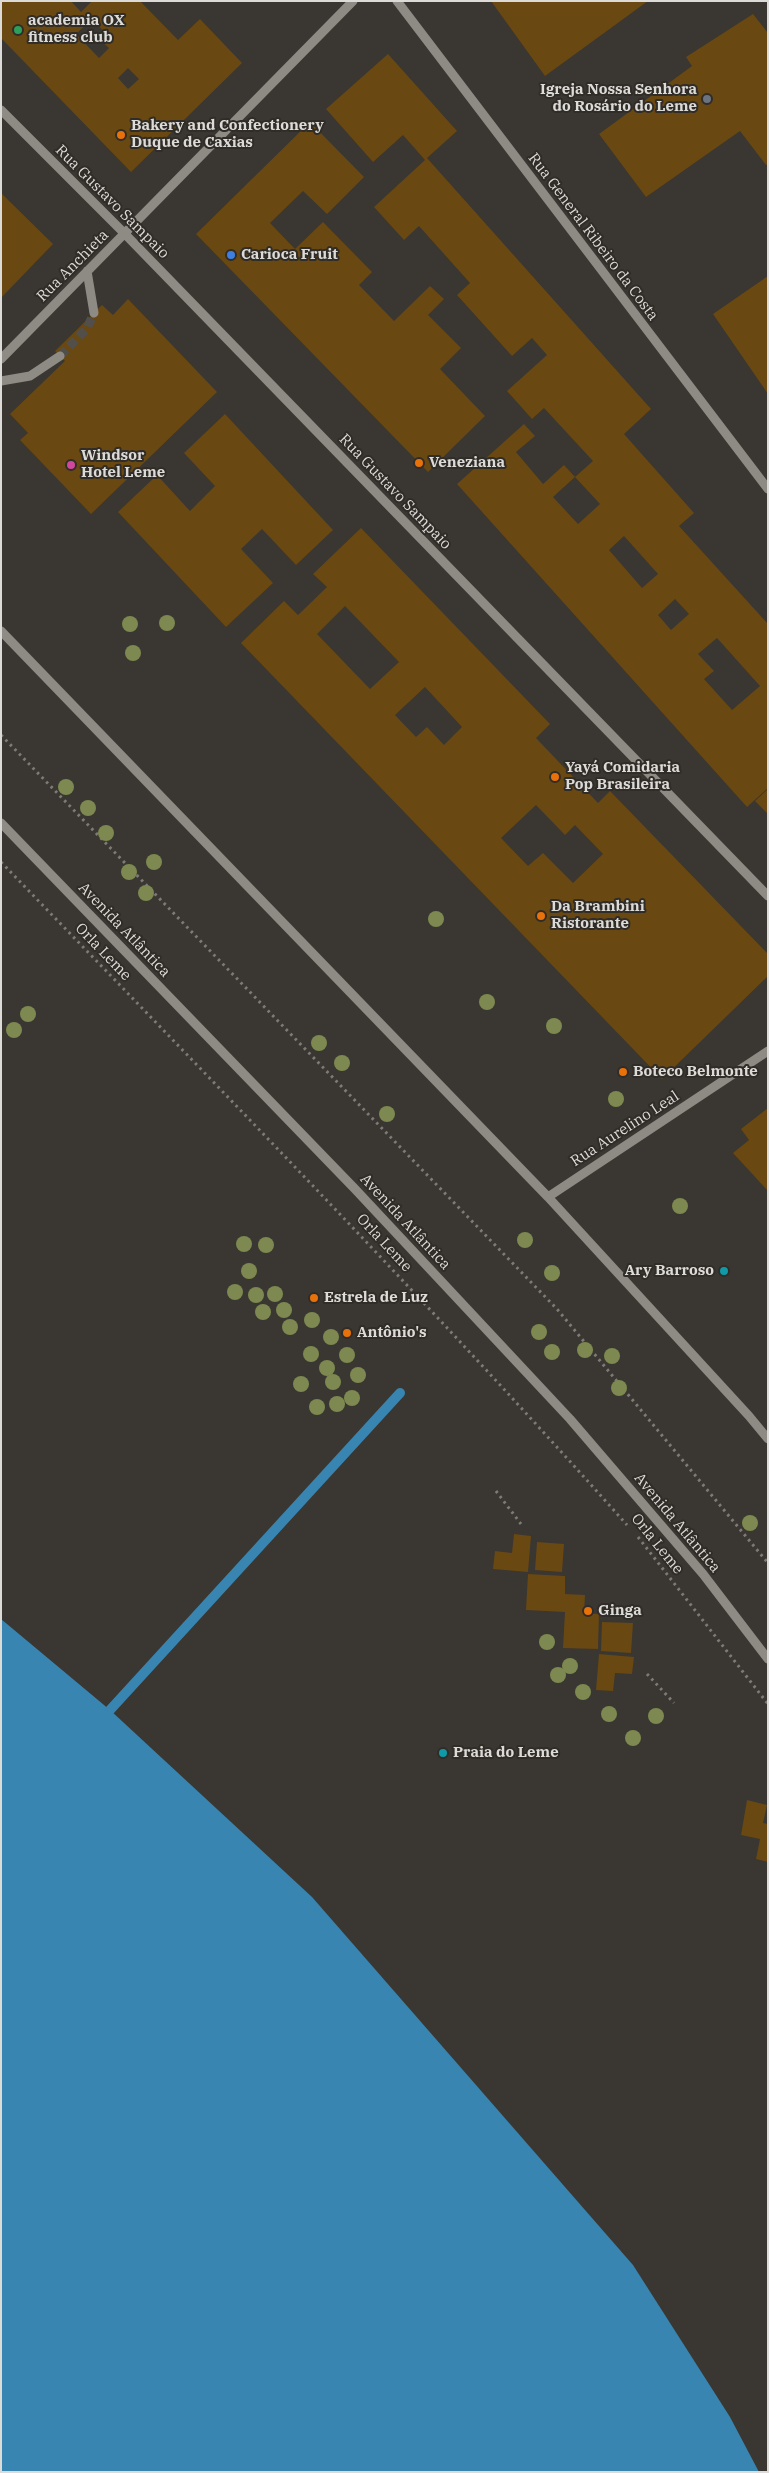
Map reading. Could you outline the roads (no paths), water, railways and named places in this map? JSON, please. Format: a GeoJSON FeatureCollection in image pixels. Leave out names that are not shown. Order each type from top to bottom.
{"type":"FeatureCollection","features":[{"type":"Feature","properties":{"kind":"street","name":"Rua Anchieta"},"geometry":{"type":"LineString","coordinates":[[1,358],[353,1]]}},
{"type":"Feature","properties":{"kind":"street","name":"Rua General Ribeiro da Costa"},"geometry":{"type":"LineString","coordinates":[[397,1],[768,489]]}},
{"type":"Feature","properties":{"kind":"street","name":"Rua Gustavo Sampaio"},"geometry":{"type":"LineString","coordinates":[[1,110],[124,233],[768,896]]}},
{"type":"Feature","properties":{"kind":"street"},"geometry":{"type":"LineString","coordinates":[[87,271],[94,313]]}},
{"type":"Feature","properties":{"kind":"street"},"geometry":{"type":"LineString","coordinates":[[1,381],[30,376],[60,356]]}},
{"type":"Feature","properties":{"kind":"street"},"geometry":{"type":"LineString","coordinates":[[1,632],[548,1197],[742,1408],[768,1439]]}},
{"type":"Feature","properties":{"kind":"street","name":"Avenida Atlântica"},"geometry":{"type":"LineString","coordinates":[[1,822],[355,1189],[570,1419],[702,1574],[768,1659]]}},
{"type":"Feature","properties":{"kind":"street","name":"Rua Aurelino Leal"},"geometry":{"type":"LineString","coordinates":[[548,1197],[768,1051]]}},
{"type":"Feature","properties":{"kind":"water"},"geometry":{"type":"Polygon","coordinates":[[[1,1619],[110,1710],[312,1897],[633,2265],[730,2417],[759,2472],[1,2472],[1,1619]]]}},
{"type":"Feature","properties":{"kind":"waterway"},"geometry":{"type":"LineString","coordinates":[[110,1710],[400,1393]]}},
{"type":"Feature","properties":{"kind":"tunnel"},"geometry":{"type":"LineString","coordinates":[[60,356],[87,328],[94,313]]}},
{"type":"Feature","properties":{"kind":"place","name":"academia OX fitness club"},"geometry":{"type":"Point","coordinates":[18,30]}},
{"type":"Feature","properties":{"kind":"place","name":"Igreja Nossa Senhora do Rosário do Leme"},"geometry":{"type":"Point","coordinates":[707,99]}},
{"type":"Feature","properties":{"kind":"place","name":"Bakery and Confectionery Duque de Caxias"},"geometry":{"type":"Point","coordinates":[121,135]}},
{"type":"Feature","properties":{"kind":"place","name":"Carioca Fruit"},"geometry":{"type":"Point","coordinates":[231,255]}},
{"type":"Feature","properties":{"kind":"place","name":"Veneziana"},"geometry":{"type":"Point","coordinates":[419,463]}},
{"type":"Feature","properties":{"kind":"place","name":"Windsor Hotel Leme"},"geometry":{"type":"Point","coordinates":[71,465]}},
{"type":"Feature","properties":{"kind":"place","name":"Yayá Comidaria Pop Brasileira"},"geometry":{"type":"Point","coordinates":[555,777]}},
{"type":"Feature","properties":{"kind":"place","name":"Da Brambini Ristorante"},"geometry":{"type":"Point","coordinates":[541,916]}},
{"type":"Feature","properties":{"kind":"place","name":"Boteco Belmonte"},"geometry":{"type":"Point","coordinates":[623,1072]}},
{"type":"Feature","properties":{"kind":"place","name":"Ary Barroso"},"geometry":{"type":"Point","coordinates":[724,1271]}},
{"type":"Feature","properties":{"kind":"place","name":"Estrela de Luz"},"geometry":{"type":"Point","coordinates":[314,1298]}},
{"type":"Feature","properties":{"kind":"place","name":"Antônio's"},"geometry":{"type":"Point","coordinates":[347,1333]}},
{"type":"Feature","properties":{"kind":"place","name":"Ginga"},"geometry":{"type":"Point","coordinates":[588,1611]}},
{"type":"Feature","properties":{"kind":"place","name":"Praia do Leme"},"geometry":{"type":"Point","coordinates":[443,1753]}}]}
